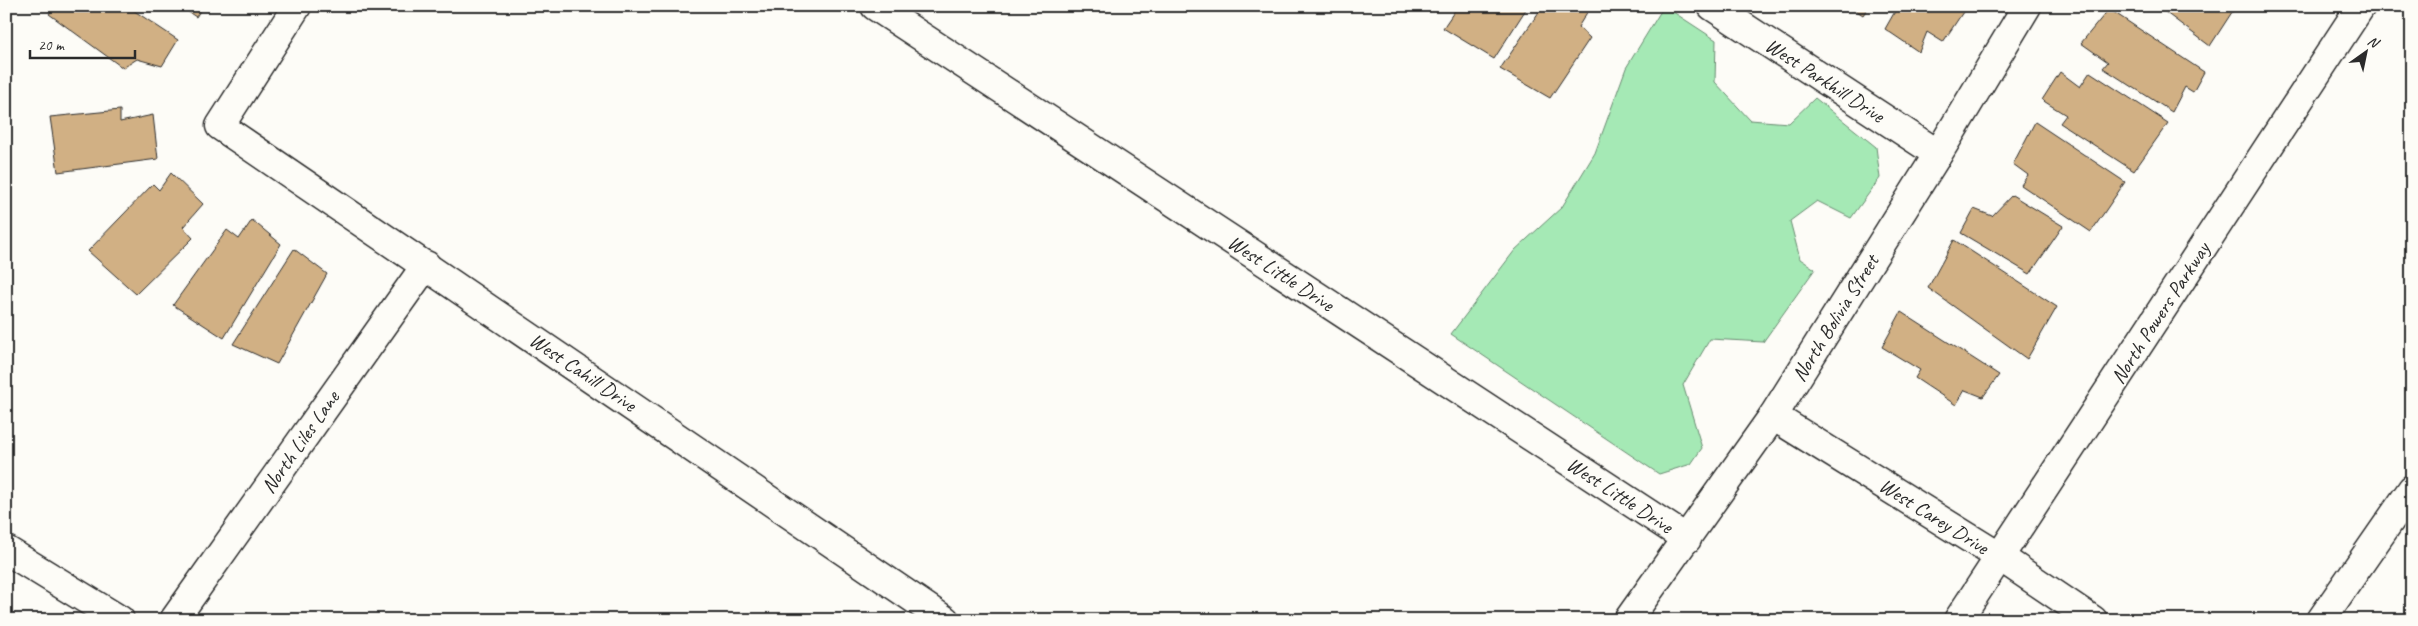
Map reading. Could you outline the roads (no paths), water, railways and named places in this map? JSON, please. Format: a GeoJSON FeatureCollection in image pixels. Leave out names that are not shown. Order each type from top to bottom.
{"type":"FeatureCollection","features":[{"type":"Feature","properties":{"kind":"street","name":"West Cahill Drive"},"geometry":{"type":"LineString","coordinates":[[297,6],[220,126],[945,620]]}},
{"type":"Feature","properties":{"kind":"street","name":"West Little Drive"},"geometry":{"type":"LineString","coordinates":[[875,6],[1687,539]]}},
{"type":"Feature","properties":{"kind":"street","name":"West Parkhill Drive"},"geometry":{"type":"LineString","coordinates":[[1712,6],[1938,154]]}},
{"type":"Feature","properties":{"kind":"street","name":"North Bolivia Street"},"geometry":{"type":"LineString","coordinates":[[1628,620],[1773,416],[1938,154],[2027,6]]}},
{"type":"Feature","properties":{"kind":"street","name":"North Powers Parkway"},"geometry":{"type":"LineString","coordinates":[[1958,620],[2361,6]]}},
{"type":"Feature","properties":{"kind":"street","name":"North Liles Lane"},"geometry":{"type":"LineString","coordinates":[[174,620],[426,265]]}},
{"type":"Feature","properties":{"kind":"street","name":"West Carey Drive"},"geometry":{"type":"LineString","coordinates":[[1773,416],[2000,557],[2093,620]]}},
{"type":"Feature","properties":{"kind":"street"},"geometry":{"type":"LineString","coordinates":[[2321,620],[2412,489]]}},
{"type":"Feature","properties":{"kind":"street"},"geometry":{"type":"LineString","coordinates":[[6,550],[120,620]]}}]}
